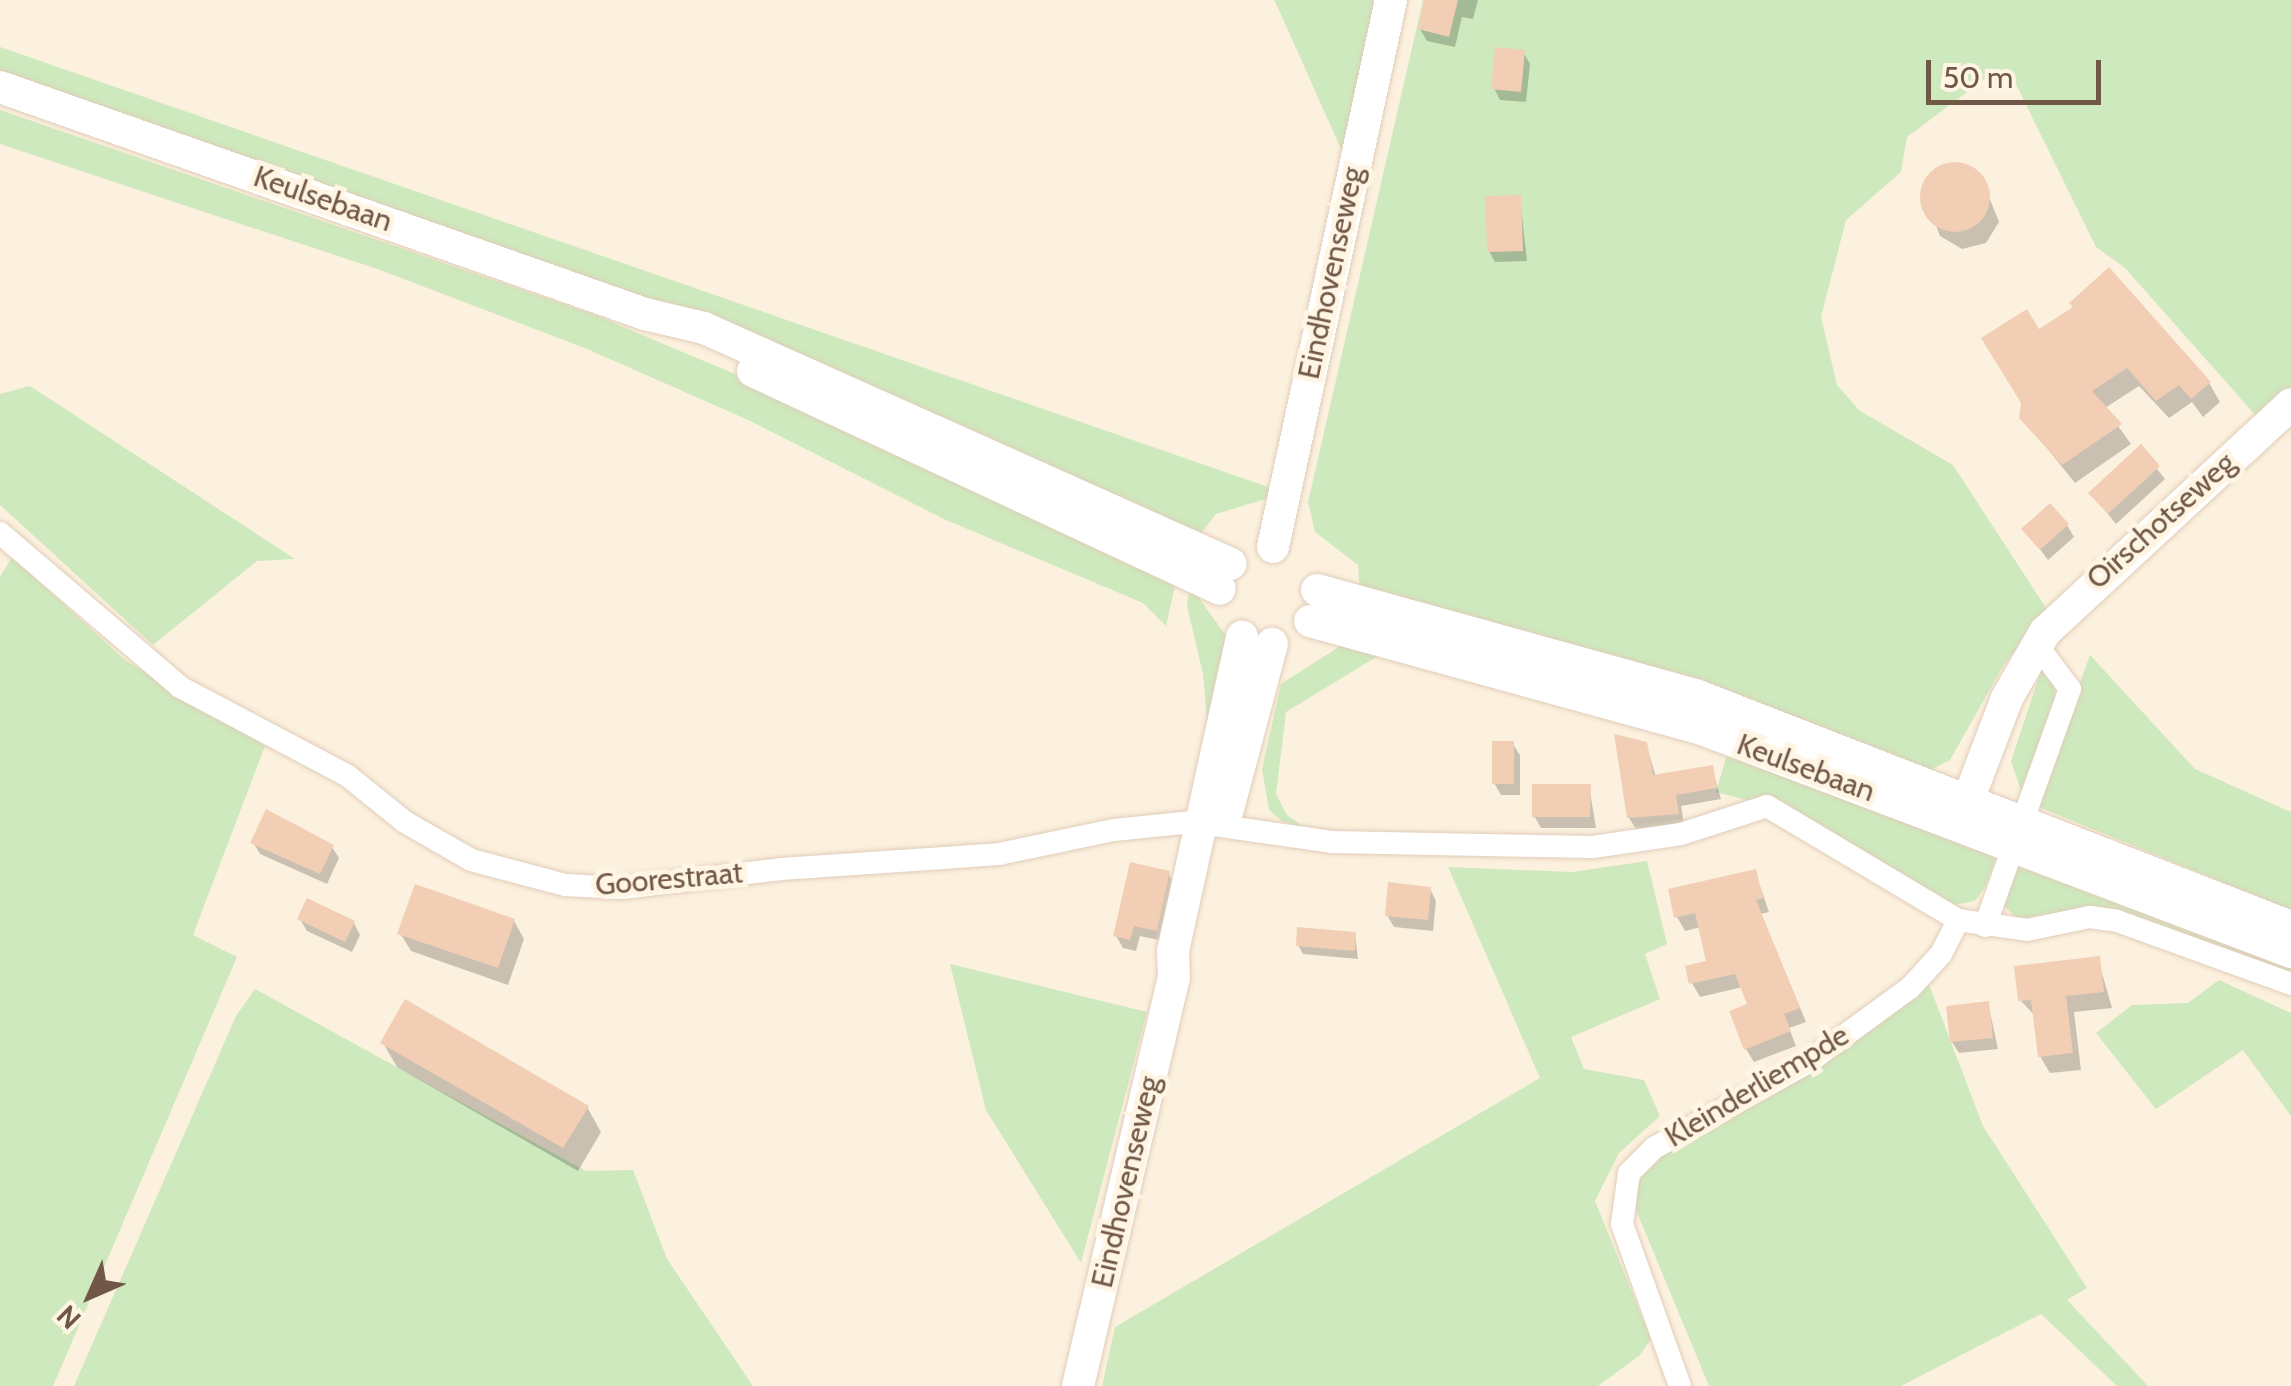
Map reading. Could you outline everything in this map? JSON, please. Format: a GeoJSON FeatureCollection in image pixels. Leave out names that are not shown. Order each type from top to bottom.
{"type":"FeatureCollection","features":[{"type":"Feature","properties":{"kind":"main road","name":"Eindhovenseweg"},"geometry":{"type":"LineString","coordinates":[[1273,547],[1392,0]]}},
{"type":"Feature","properties":{"kind":"main road","name":"Keulsebaan"},"geometry":{"type":"LineString","coordinates":[[0,86],[644,314],[704,328],[820,376],[1226,577]]}},
{"type":"Feature","properties":{"kind":"main road","name":"Oirschotseweg"},"geometry":{"type":"LineString","coordinates":[[1964,812],[2006,698],[2037,644],[2086,588],[2291,404]]}},
{"type":"Feature","properties":{"kind":"main road"},"geometry":{"type":"LineString","coordinates":[[1273,547],[1306,564],[1314,606],[1257,640],[1225,616],[1226,577],[1248,551],[1273,547]]}},
{"type":"Feature","properties":{"kind":"main road","name":"Keulsebaan"},"geometry":{"type":"LineString","coordinates":[[1314,606],[1964,812],[2291,927]]}},
{"type":"Feature","properties":{"kind":"main road","name":"Eindhovenseweg"},"geometry":{"type":"LineString","coordinates":[[1078,1386],[1174,978],[1192,954],[1213,826],[1257,640]]}},
{"type":"Feature","properties":{"kind":"main road","name":"Keulsebaan"},"geometry":{"type":"LineString","coordinates":[[2017,832],[2291,952]]}},
{"type":"Feature","properties":{"kind":"street","name":"Goorestraat"},"geometry":{"type":"LineString","coordinates":[[0,533],[180,687],[348,776],[434,840],[514,874],[622,888],[780,869],[999,854],[1134,827],[1213,826]]}},
{"type":"Feature","properties":{"kind":"street"},"geometry":{"type":"LineString","coordinates":[[1985,926],[2070,689],[2037,644]]}},
{"type":"Feature","properties":{"kind":"street"},"geometry":{"type":"LineString","coordinates":[[1213,826],[1442,848],[1593,847],[1681,834],[1767,806],[1958,920],[2028,930],[2090,917],[2117,921],[2291,984]]}},
{"type":"Feature","properties":{"kind":"street","name":"Kleinderliempde"},"geometry":{"type":"LineString","coordinates":[[1680,1386],[1622,1224],[1629,1173],[1654,1148],[1806,1063],[1910,988],[1941,954],[1958,920]]}},
{"type":"Feature","properties":{"kind":"green space"},"geometry":{"type":"Polygon","coordinates":[[[1274,0],[1382,0],[1345,158],[1279,10],[1274,0]]]}},
{"type":"Feature","properties":{"kind":"green space"},"geometry":{"type":"Polygon","coordinates":[[[1423,0],[2291,0],[2291,386],[2257,417],[2125,268],[2096,247],[2014,80],[1994,72],[1907,137],[1901,172],[1846,220],[1821,317],[1837,385],[1860,411],[1953,465],[2048,611],[2003,666],[1950,760],[1928,771],[1360,593],[1358,565],[1315,532],[1308,502],[1423,0]]]}},
{"type":"Feature","properties":{"kind":"green space"},"geometry":{"type":"Polygon","coordinates":[[[0,47],[1271,488],[1269,498],[1216,514],[1199,536],[0,72],[0,47]]]}},
{"type":"Feature","properties":{"kind":"green space"},"geometry":{"type":"Polygon","coordinates":[[[0,110],[595,315],[858,426],[1177,577],[1166,626],[1143,603],[946,520],[746,419],[587,349],[380,270],[0,144],[0,110]]]}},
{"type":"Feature","properties":{"kind":"green space"},"geometry":{"type":"Polygon","coordinates":[[[29,386],[295,559],[257,561],[153,645],[0,505],[0,394],[29,386]]]}},
{"type":"Feature","properties":{"kind":"green space"},"geometry":{"type":"Polygon","coordinates":[[[12,557],[125,660],[265,746],[193,935],[237,957],[53,1386],[0,1386],[0,577],[12,557]]]}},
{"type":"Feature","properties":{"kind":"green space"},"geometry":{"type":"Polygon","coordinates":[[[1190,586],[1235,648],[1209,744],[1203,674],[1187,606],[1190,586]]]}},
{"type":"Feature","properties":{"kind":"green space"},"geometry":{"type":"Polygon","coordinates":[[[1342,645],[1391,648],[1286,712],[1276,794],[1287,815],[1305,828],[1282,821],[1269,810],[1262,769],[1281,684],[1342,645]]]}},
{"type":"Feature","properties":{"kind":"green space"},"geometry":{"type":"Polygon","coordinates":[[[2090,655],[2195,769],[2291,812],[2291,910],[2036,806],[2090,655]]]}},
{"type":"Feature","properties":{"kind":"green space"},"geometry":{"type":"Polygon","coordinates":[[[2042,668],[2055,688],[2055,705],[2023,796],[2011,761],[2042,668]]]}},
{"type":"Feature","properties":{"kind":"green space"},"geometry":{"type":"Polygon","coordinates":[[[1729,748],[1999,850],[1985,887],[1975,901],[1954,905],[1799,814],[1716,792],[1729,748]]]}},
{"type":"Feature","properties":{"kind":"green space"},"geometry":{"type":"Polygon","coordinates":[[[2014,856],[2291,960],[2291,975],[2137,917],[2017,918],[2003,905],[2014,856]]]}},
{"type":"Feature","properties":{"kind":"green space"},"geometry":{"type":"Polygon","coordinates":[[[1647,861],[1667,944],[1645,954],[1660,999],[1571,1037],[1584,1069],[1644,1080],[1660,1116],[1619,1153],[1595,1201],[1651,1339],[1640,1355],[1598,1386],[1102,1386],[1115,1327],[1540,1078],[1448,867],[1572,872],[1647,861]]]}},
{"type":"Feature","properties":{"kind":"green space"},"geometry":{"type":"Polygon","coordinates":[[[950,964],[1147,1012],[1081,1263],[986,1110],[950,964]]]}},
{"type":"Feature","properties":{"kind":"green space"},"geometry":{"type":"Polygon","coordinates":[[[2219,980],[2291,1013],[2291,1116],[2243,1050],[2156,1109],[2096,1033],[2132,1005],[2188,1003],[2219,980]]]}},
{"type":"Feature","properties":{"kind":"green space"},"geometry":{"type":"Polygon","coordinates":[[[1928,982],[1983,1126],[2087,1288],[2067,1300],[2148,1386],[2117,1386],[2041,1314],[1901,1386],[1709,1386],[1631,1198],[1644,1171],[1671,1144],[1764,1101],[1834,1057],[1928,982]]]}},
{"type":"Feature","properties":{"kind":"green space"},"geometry":{"type":"Polygon","coordinates":[[[255,989],[586,1171],[633,1170],[667,1259],[753,1386],[74,1386],[236,1016],[255,989]]]}},
{"type":"Feature","properties":{"kind":"building"},"geometry":{"type":"Polygon","coordinates":[[[1424,0],[1458,0],[1449,37],[1418,29],[1424,0]]]}},
{"type":"Feature","properties":{"kind":"building"},"geometry":{"type":"Polygon","coordinates":[[[1495,47],[1525,50],[1521,92],[1491,89],[1495,47]]]}},
{"type":"Feature","properties":{"kind":"building"},"geometry":{"type":"Polygon","coordinates":[[[1955,162],[1980,172],[1990,197],[1980,222],[1955,232],[1930,222],[1920,197],[1930,172],[1955,162]]]}},
{"type":"Feature","properties":{"kind":"building"},"geometry":{"type":"Polygon","coordinates":[[[1521,195],[1523,251],[1487,252],[1485,196],[1521,195]]]}},
{"type":"Feature","properties":{"kind":"building"},"geometry":{"type":"Polygon","coordinates":[[[2109,267],[2211,382],[2191,399],[2179,385],[2156,401],[2127,368],[2092,391],[2122,424],[2062,465],[2019,418],[2021,403],[1981,338],[2027,309],[2039,329],[2073,307],[2069,303],[2109,267]]]}},
{"type":"Feature","properties":{"kind":"building"},"geometry":{"type":"Polygon","coordinates":[[[2141,444],[2160,466],[2108,514],[2088,493],[2141,444]]]}},
{"type":"Feature","properties":{"kind":"building"},"geometry":{"type":"Polygon","coordinates":[[[2050,503],[2069,524],[2040,550],[2021,529],[2050,503]]]}},
{"type":"Feature","properties":{"kind":"building"},"geometry":{"type":"Polygon","coordinates":[[[1614,734],[1647,742],[1653,775],[1713,765],[1717,788],[1676,795],[1679,814],[1627,818],[1614,734]]]}},
{"type":"Feature","properties":{"kind":"building"},"geometry":{"type":"Polygon","coordinates":[[[1492,741],[1514,741],[1514,784],[1492,784],[1492,741]]]}},
{"type":"Feature","properties":{"kind":"building"},"geometry":{"type":"Polygon","coordinates":[[[1532,784],[1591,784],[1590,817],[1532,817],[1532,784]]]}},
{"type":"Feature","properties":{"kind":"building"},"geometry":{"type":"Polygon","coordinates":[[[266,809],[334,845],[320,874],[250,843],[266,809]]]}},
{"type":"Feature","properties":{"kind":"building"},"geometry":{"type":"Polygon","coordinates":[[[1130,862],[1170,871],[1157,931],[1134,926],[1130,940],[1113,936],[1130,862]]]}},
{"type":"Feature","properties":{"kind":"building"},"geometry":{"type":"Polygon","coordinates":[[[1756,869],[1763,898],[1756,900],[1800,1008],[1784,1014],[1791,1031],[1744,1050],[1729,1011],[1747,1004],[1735,974],[1689,984],[1685,966],[1706,961],[1695,913],[1674,918],[1668,889],[1756,869]]]}},
{"type":"Feature","properties":{"kind":"building"},"geometry":{"type":"Polygon","coordinates":[[[1388,882],[1431,887],[1428,920],[1385,916],[1388,882]]]}},
{"type":"Feature","properties":{"kind":"building"},"geometry":{"type":"Polygon","coordinates":[[[415,884],[515,919],[498,968],[397,934],[415,884]]]}},
{"type":"Feature","properties":{"kind":"building"},"geometry":{"type":"Polygon","coordinates":[[[307,898],[355,921],[345,942],[297,919],[307,898]]]}},
{"type":"Feature","properties":{"kind":"building"},"geometry":{"type":"Polygon","coordinates":[[[1297,927],[1356,932],[1355,951],[1296,946],[1297,927]]]}},
{"type":"Feature","properties":{"kind":"building"},"geometry":{"type":"Polygon","coordinates":[[[2100,956],[2104,992],[2066,996],[2073,1053],[2038,1057],[2031,1000],[2018,1001],[2014,966],[2100,956]]]}},
{"type":"Feature","properties":{"kind":"building"},"geometry":{"type":"Polygon","coordinates":[[[405,999],[589,1106],[563,1148],[380,1043],[405,999]]]}},
{"type":"Feature","properties":{"kind":"building"},"geometry":{"type":"Polygon","coordinates":[[[1989,1001],[1993,1038],[1950,1042],[1946,1006],[1989,1001]]]}}]}
